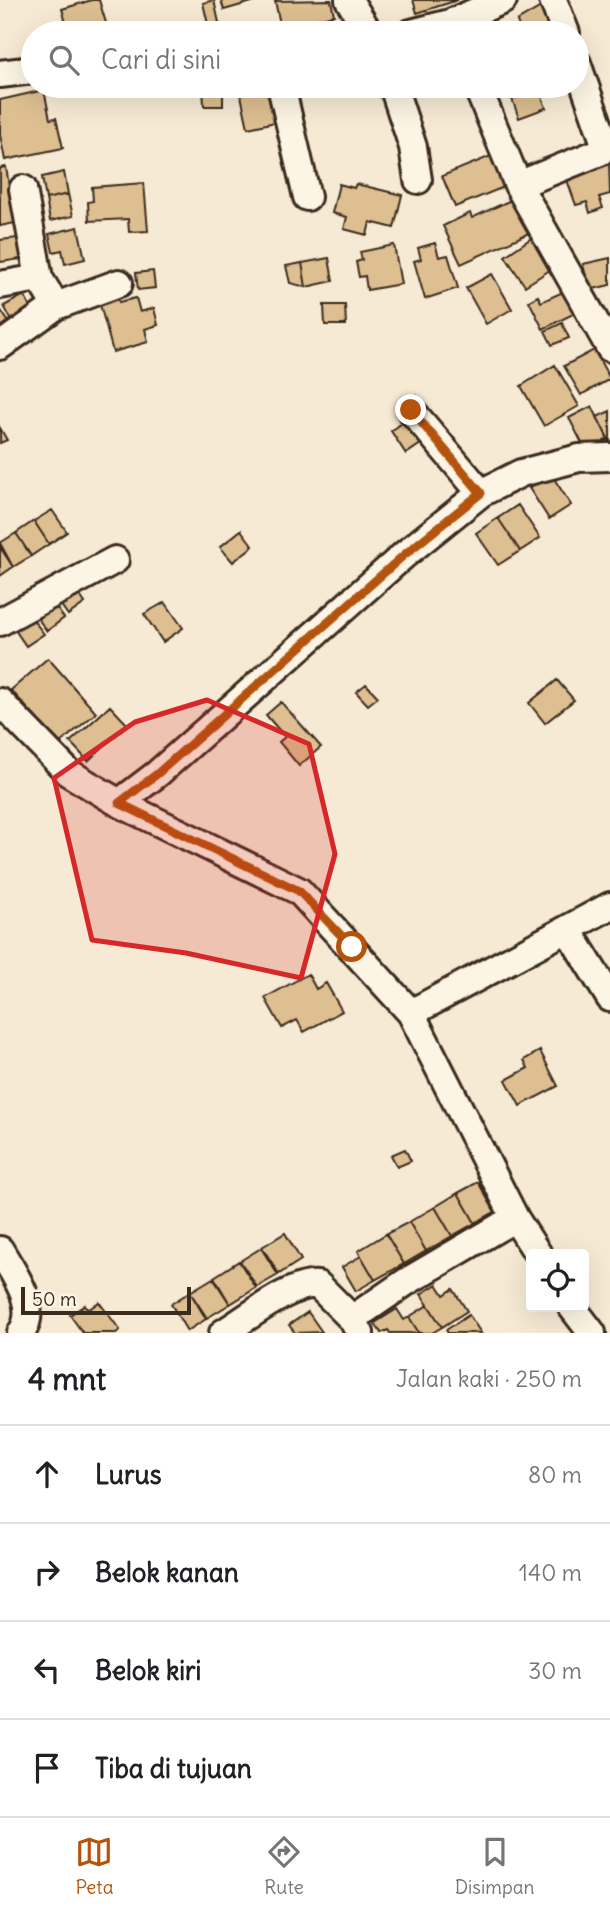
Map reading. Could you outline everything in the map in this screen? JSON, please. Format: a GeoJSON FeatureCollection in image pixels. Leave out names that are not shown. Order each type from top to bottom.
{"type":"FeatureCollection","features":[{"type":"Feature","properties":{"kind":"street"},"geometry":{"type":"LineString","coordinates":[[349,0],[362,21]]}},
{"type":"Feature","properties":{"kind":"street"},"geometry":{"type":"LineString","coordinates":[[466,21],[503,0]]}},
{"type":"Feature","properties":{"kind":"street"},"geometry":{"type":"LineString","coordinates":[[553,0],[561,21]]}},
{"type":"Feature","properties":{"kind":"street"},"geometry":{"type":"LineString","coordinates":[[0,74],[21,71]]}},
{"type":"Feature","properties":{"kind":"street"},"geometry":{"type":"LineString","coordinates":[[518,185],[600,152],[607,135],[589,92]]}},
{"type":"Feature","properties":{"kind":"street"},"geometry":{"type":"LineString","coordinates":[[284,98],[307,197]]}},
{"type":"Feature","properties":{"kind":"street"},"geometry":{"type":"LineString","coordinates":[[397,98],[412,146],[418,180]]}},
{"type":"Feature","properties":{"kind":"street"},"geometry":{"type":"LineString","coordinates":[[482,98],[518,185],[610,348]]}},
{"type":"Feature","properties":{"kind":"street"},"geometry":{"type":"LineString","coordinates":[[23,189],[39,278],[56,306]]}},
{"type":"Feature","properties":{"kind":"street"},"geometry":{"type":"LineString","coordinates":[[0,285],[39,278]]}},
{"type":"Feature","properties":{"kind":"street"},"geometry":{"type":"LineString","coordinates":[[0,346],[56,306],[119,283]]}},
{"type":"Feature","properties":{"kind":"street"},"geometry":{"type":"LineString","coordinates":[[411,410],[481,493]]}},
{"type":"Feature","properties":{"kind":"street"},"geometry":{"type":"LineString","coordinates":[[119,803],[157,774],[404,555],[481,493],[521,473],[579,458],[610,457]]}},
{"type":"Feature","properties":{"kind":"street"},"geometry":{"type":"LineString","coordinates":[[0,622],[115,561]]}},
{"type":"Feature","properties":{"kind":"street"},"geometry":{"type":"LineString","coordinates":[[0,702],[69,773],[119,803],[299,891],[411,1013],[514,1218],[535,1249]]}},
{"type":"Feature","properties":{"kind":"street"},"geometry":{"type":"LineString","coordinates":[[411,1013],[610,906]]}},
{"type":"Feature","properties":{"kind":"street"},"geometry":{"type":"LineString","coordinates":[[568,930],[610,998]]}},
{"type":"Feature","properties":{"kind":"street"},"geometry":{"type":"LineString","coordinates":[[223,1333],[293,1290],[310,1284],[318,1285],[356,1326],[406,1282],[514,1218]]}},
{"type":"Feature","properties":{"kind":"street"},"geometry":{"type":"LineString","coordinates":[[0,1250],[18,1281],[29,1313],[21,1333]]}},
{"type":"Feature","properties":{"kind":"street"},"geometry":{"type":"LineString","coordinates":[[576,1312],[593,1333],[610,1325]]}},
{"type":"Feature","properties":{"kind":"highlighted area"},"geometry":{"type":"Polygon","coordinates":[[[207,700],[309,744],[335,854],[301,978],[186,953],[92,940],[54,778],[135,722],[207,700]]]}},
{"type":"Feature","properties":{"kind":"building"},"geometry":{"type":"Polygon","coordinates":[[[99,0],[105,21],[66,21],[62,9],[99,0]]]}},
{"type":"Feature","properties":{"kind":"building"},"geometry":{"type":"Polygon","coordinates":[[[214,0],[219,21],[207,21],[203,3],[214,0]]]}},
{"type":"Feature","properties":{"kind":"building"},"geometry":{"type":"Polygon","coordinates":[[[221,0],[259,0],[224,10],[221,0]]]}},
{"type":"Feature","properties":{"kind":"building"},"geometry":{"type":"Polygon","coordinates":[[[331,0],[334,15],[312,21],[279,21],[275,1],[331,0]]]}},
{"type":"Feature","properties":{"kind":"building"},"geometry":{"type":"Polygon","coordinates":[[[413,0],[458,0],[417,13],[413,0]]]}},
{"type":"Feature","properties":{"kind":"building"},"geometry":{"type":"Polygon","coordinates":[[[541,7],[546,21],[517,21],[541,7]]]}},
{"type":"Feature","properties":{"kind":"building"},"geometry":{"type":"Polygon","coordinates":[[[21,95],[21,98],[46,98],[50,119],[56,118],[63,148],[5,160],[0,135],[0,100],[21,95]]]}},
{"type":"Feature","properties":{"kind":"building"},"geometry":{"type":"Polygon","coordinates":[[[204,98],[223,98],[223,106],[204,106],[204,98]]]}},
{"type":"Feature","properties":{"kind":"building"},"geometry":{"type":"Polygon","coordinates":[[[242,98],[275,98],[280,121],[248,128],[242,98]]]}},
{"type":"Feature","properties":{"kind":"building"},"geometry":{"type":"Polygon","coordinates":[[[542,98],[546,108],[519,118],[512,99],[542,98]]]}},
{"type":"Feature","properties":{"kind":"building"},"geometry":{"type":"Polygon","coordinates":[[[491,156],[504,187],[455,207],[442,176],[491,156]]]}},
{"type":"Feature","properties":{"kind":"building"},"geometry":{"type":"Polygon","coordinates":[[[609,161],[610,194],[599,197],[603,208],[590,213],[587,202],[576,205],[567,180],[577,176],[576,173],[609,161]]]}},
{"type":"Feature","properties":{"kind":"building"},"geometry":{"type":"Polygon","coordinates":[[[6,167],[15,223],[0,226],[0,168],[6,167]]]}},
{"type":"Feature","properties":{"kind":"building"},"geometry":{"type":"Polygon","coordinates":[[[64,172],[68,194],[46,199],[42,177],[64,172]]]}},
{"type":"Feature","properties":{"kind":"building"},"geometry":{"type":"Polygon","coordinates":[[[144,183],[148,231],[129,232],[128,219],[89,221],[88,202],[93,201],[92,187],[144,183]]]}},
{"type":"Feature","properties":{"kind":"building"},"geometry":{"type":"Polygon","coordinates":[[[339,184],[354,188],[356,184],[402,195],[394,228],[370,222],[367,235],[344,229],[347,217],[332,213],[339,184]]]}},
{"type":"Feature","properties":{"kind":"building"},"geometry":{"type":"Polygon","coordinates":[[[68,194],[73,216],[50,221],[46,199],[68,194]]]}},
{"type":"Feature","properties":{"kind":"building"},"geometry":{"type":"Polygon","coordinates":[[[513,199],[538,225],[528,230],[529,233],[461,264],[443,226],[470,213],[472,218],[513,199]]]}},
{"type":"Feature","properties":{"kind":"building"},"geometry":{"type":"Polygon","coordinates":[[[78,227],[85,259],[65,264],[62,250],[53,252],[49,234],[78,227]]]}},
{"type":"Feature","properties":{"kind":"building"},"geometry":{"type":"Polygon","coordinates":[[[533,237],[553,268],[525,286],[505,256],[533,237]]]}},
{"type":"Feature","properties":{"kind":"building"},"geometry":{"type":"Polygon","coordinates":[[[18,238],[21,259],[0,262],[0,240],[18,238]]]}},
{"type":"Feature","properties":{"kind":"building"},"geometry":{"type":"Polygon","coordinates":[[[435,243],[439,257],[448,255],[458,288],[425,299],[414,261],[421,259],[418,248],[435,243]]]}},
{"type":"Feature","properties":{"kind":"building"},"geometry":{"type":"Polygon","coordinates":[[[394,245],[401,284],[367,290],[365,276],[359,277],[356,262],[362,260],[360,252],[394,245]]]}},
{"type":"Feature","properties":{"kind":"building"},"geometry":{"type":"Polygon","coordinates":[[[329,258],[333,281],[306,287],[302,263],[329,258]]]}},
{"type":"Feature","properties":{"kind":"building"},"geometry":{"type":"Polygon","coordinates":[[[610,258],[610,285],[589,290],[583,264],[610,258]]]}},
{"type":"Feature","properties":{"kind":"building"},"geometry":{"type":"Polygon","coordinates":[[[302,263],[306,287],[290,283],[286,266],[302,263]]]}},
{"type":"Feature","properties":{"kind":"building"},"geometry":{"type":"Polygon","coordinates":[[[153,271],[155,288],[138,290],[136,273],[153,271]]]}},
{"type":"Feature","properties":{"kind":"building"},"geometry":{"type":"Polygon","coordinates":[[[492,274],[512,309],[486,324],[466,288],[492,274]]]}},
{"type":"Feature","properties":{"kind":"building"},"geometry":{"type":"Polygon","coordinates":[[[565,291],[575,313],[543,329],[529,301],[538,296],[541,302],[565,291]]]}},
{"type":"Feature","properties":{"kind":"building"},"geometry":{"type":"Polygon","coordinates":[[[24,295],[34,315],[14,325],[4,306],[24,295]]]}},
{"type":"Feature","properties":{"kind":"building"},"geometry":{"type":"Polygon","coordinates":[[[117,296],[119,302],[136,298],[140,312],[154,308],[158,325],[145,329],[148,342],[113,352],[99,301],[117,296]]]}},
{"type":"Feature","properties":{"kind":"building"},"geometry":{"type":"Polygon","coordinates":[[[324,305],[345,305],[346,325],[325,325],[324,305]]]}},
{"type":"Feature","properties":{"kind":"building"},"geometry":{"type":"Polygon","coordinates":[[[0,309],[10,324],[0,330],[0,309]]]}},
{"type":"Feature","properties":{"kind":"building"},"geometry":{"type":"Polygon","coordinates":[[[562,323],[569,338],[552,345],[545,331],[562,323]]]}},
{"type":"Feature","properties":{"kind":"building"},"geometry":{"type":"Polygon","coordinates":[[[594,350],[610,379],[581,395],[564,366],[594,350]]]}},
{"type":"Feature","properties":{"kind":"building"},"geometry":{"type":"Polygon","coordinates":[[[555,365],[579,406],[544,426],[521,386],[555,365]]]}},
{"type":"Feature","properties":{"kind":"building"},"geometry":{"type":"Polygon","coordinates":[[[592,406],[608,439],[586,451],[569,418],[592,406]]]}},
{"type":"Feature","properties":{"kind":"building"},"geometry":{"type":"Polygon","coordinates":[[[610,411],[610,442],[597,417],[610,411]]]}},
{"type":"Feature","properties":{"kind":"building"},"geometry":{"type":"Polygon","coordinates":[[[412,416],[428,439],[406,454],[391,431],[412,416]]]}},
{"type":"Feature","properties":{"kind":"building"},"geometry":{"type":"Polygon","coordinates":[[[0,428],[7,440],[0,443],[0,428]]]}},
{"type":"Feature","properties":{"kind":"building"},"geometry":{"type":"Polygon","coordinates":[[[551,474],[571,505],[549,519],[529,488],[551,474]]]}},
{"type":"Feature","properties":{"kind":"building"},"geometry":{"type":"Polygon","coordinates":[[[518,505],[540,538],[520,551],[498,518],[518,505]]]}},
{"type":"Feature","properties":{"kind":"building"},"geometry":{"type":"Polygon","coordinates":[[[52,510],[67,532],[49,544],[34,521],[52,510]]]}},
{"type":"Feature","properties":{"kind":"building"},"geometry":{"type":"Polygon","coordinates":[[[498,518],[520,551],[498,565],[476,533],[498,518]]]}},
{"type":"Feature","properties":{"kind":"building"},"geometry":{"type":"Polygon","coordinates":[[[34,521],[49,544],[31,556],[16,533],[34,521]]]}},
{"type":"Feature","properties":{"kind":"building"},"geometry":{"type":"Polygon","coordinates":[[[241,530],[253,546],[233,562],[220,547],[241,530]]]}},
{"type":"Feature","properties":{"kind":"building"},"geometry":{"type":"Polygon","coordinates":[[[16,533],[31,556],[13,567],[0,543],[16,533]]]}},
{"type":"Feature","properties":{"kind":"building"},"geometry":{"type":"Polygon","coordinates":[[[0,547],[13,567],[0,576],[0,547]]]}},
{"type":"Feature","properties":{"kind":"building"},"geometry":{"type":"Polygon","coordinates":[[[70,581],[85,603],[68,615],[53,594],[70,581]]]}},
{"type":"Feature","properties":{"kind":"building"},"geometry":{"type":"Polygon","coordinates":[[[48,597],[64,618],[47,631],[31,609],[48,597]]]}},
{"type":"Feature","properties":{"kind":"building"},"geometry":{"type":"Polygon","coordinates":[[[165,602],[183,628],[163,642],[144,614],[165,602]]]}},
{"type":"Feature","properties":{"kind":"building"},"geometry":{"type":"Polygon","coordinates":[[[27,612],[44,634],[26,646],[11,624],[27,612]]]}},
{"type":"Feature","properties":{"kind":"building"},"geometry":{"type":"Polygon","coordinates":[[[48,658],[96,713],[59,744],[35,735],[44,727],[11,690],[48,658]]]}},
{"type":"Feature","properties":{"kind":"building"},"geometry":{"type":"Polygon","coordinates":[[[557,680],[574,700],[545,723],[529,703],[557,680]]]}},
{"type":"Feature","properties":{"kind":"building"},"geometry":{"type":"Polygon","coordinates":[[[366,684],[378,697],[368,705],[356,692],[366,684]]]}},
{"type":"Feature","properties":{"kind":"building"},"geometry":{"type":"Polygon","coordinates":[[[281,702],[321,747],[299,766],[279,742],[285,737],[266,715],[281,702]]]}},
{"type":"Feature","properties":{"kind":"building"},"geometry":{"type":"Polygon","coordinates":[[[110,706],[127,724],[88,761],[70,742],[110,706]]]}},
{"type":"Feature","properties":{"kind":"building"},"geometry":{"type":"Polygon","coordinates":[[[308,974],[316,989],[326,983],[342,1011],[304,1032],[297,1020],[282,1028],[265,998],[308,974]]]}},
{"type":"Feature","properties":{"kind":"building"},"geometry":{"type":"Polygon","coordinates":[[[540,1051],[558,1086],[520,1106],[506,1080],[528,1068],[524,1060],[540,1051]]]}},
{"type":"Feature","properties":{"kind":"building"},"geometry":{"type":"Polygon","coordinates":[[[405,1149],[411,1161],[397,1167],[391,1155],[405,1149]]]}},
{"type":"Feature","properties":{"kind":"building"},"geometry":{"type":"Polygon","coordinates":[[[478,1182],[495,1212],[475,1223],[458,1193],[478,1182]]]}},
{"type":"Feature","properties":{"kind":"building"},"geometry":{"type":"Polygon","coordinates":[[[458,1193],[475,1223],[452,1236],[435,1207],[458,1193]]]}},
{"type":"Feature","properties":{"kind":"building"},"geometry":{"type":"Polygon","coordinates":[[[435,1207],[452,1236],[426,1251],[409,1222],[435,1207]]]}},
{"type":"Feature","properties":{"kind":"building"},"geometry":{"type":"Polygon","coordinates":[[[409,1222],[426,1251],[404,1264],[386,1234],[409,1222]]]}},
{"type":"Feature","properties":{"kind":"building"},"geometry":{"type":"Polygon","coordinates":[[[285,1233],[301,1260],[279,1274],[262,1247],[285,1233]]]}},
{"type":"Feature","properties":{"kind":"building"},"geometry":{"type":"Polygon","coordinates":[[[386,1234],[404,1264],[375,1280],[358,1251],[386,1234]]]}},
{"type":"Feature","properties":{"kind":"building"},"geometry":{"type":"Polygon","coordinates":[[[261,1248],[278,1275],[257,1287],[240,1261],[261,1248]]]}},
{"type":"Feature","properties":{"kind":"building"},"geometry":{"type":"Polygon","coordinates":[[[361,1256],[375,1280],[356,1291],[342,1267],[361,1256]]]}},
{"type":"Feature","properties":{"kind":"building"},"geometry":{"type":"Polygon","coordinates":[[[239,1261],[256,1288],[230,1304],[214,1277],[239,1261]]]}},
{"type":"Feature","properties":{"kind":"building"},"geometry":{"type":"Polygon","coordinates":[[[213,1278],[230,1304],[207,1318],[190,1292],[213,1278]]]}},
{"type":"Feature","properties":{"kind":"building"},"geometry":{"type":"Polygon","coordinates":[[[437,1284],[444,1295],[453,1289],[467,1311],[442,1327],[421,1294],[437,1284]]]}},
{"type":"Feature","properties":{"kind":"building"},"geometry":{"type":"Polygon","coordinates":[[[190,1292],[206,1319],[187,1331],[171,1304],[190,1292]]]}},
{"type":"Feature","properties":{"kind":"building"},"geometry":{"type":"Polygon","coordinates":[[[99,1302],[120,1330],[116,1333],[83,1333],[70,1315],[85,1305],[88,1310],[99,1302]]]}},
{"type":"Feature","properties":{"kind":"building"},"geometry":{"type":"Polygon","coordinates":[[[428,1305],[442,1327],[432,1333],[419,1333],[409,1317],[428,1305]]]}},
{"type":"Feature","properties":{"kind":"building"},"geometry":{"type":"Polygon","coordinates":[[[397,1309],[404,1320],[409,1317],[419,1333],[390,1333],[388,1330],[381,1333],[375,1323],[397,1309]]]}},
{"type":"Feature","properties":{"kind":"building"},"geometry":{"type":"Polygon","coordinates":[[[308,1312],[322,1332],[295,1333],[289,1325],[308,1312]]]}},
{"type":"Feature","properties":{"kind":"building"},"geometry":{"type":"Polygon","coordinates":[[[469,1315],[481,1333],[448,1333],[446,1330],[469,1315]]]}},
{"type":"Feature","properties":{"kind":"route"},"geometry":{"type":"LineString","coordinates":[[352,947],[299,891],[222,851],[119,803],[157,774],[404,555],[481,493],[411,410]]}}]}
